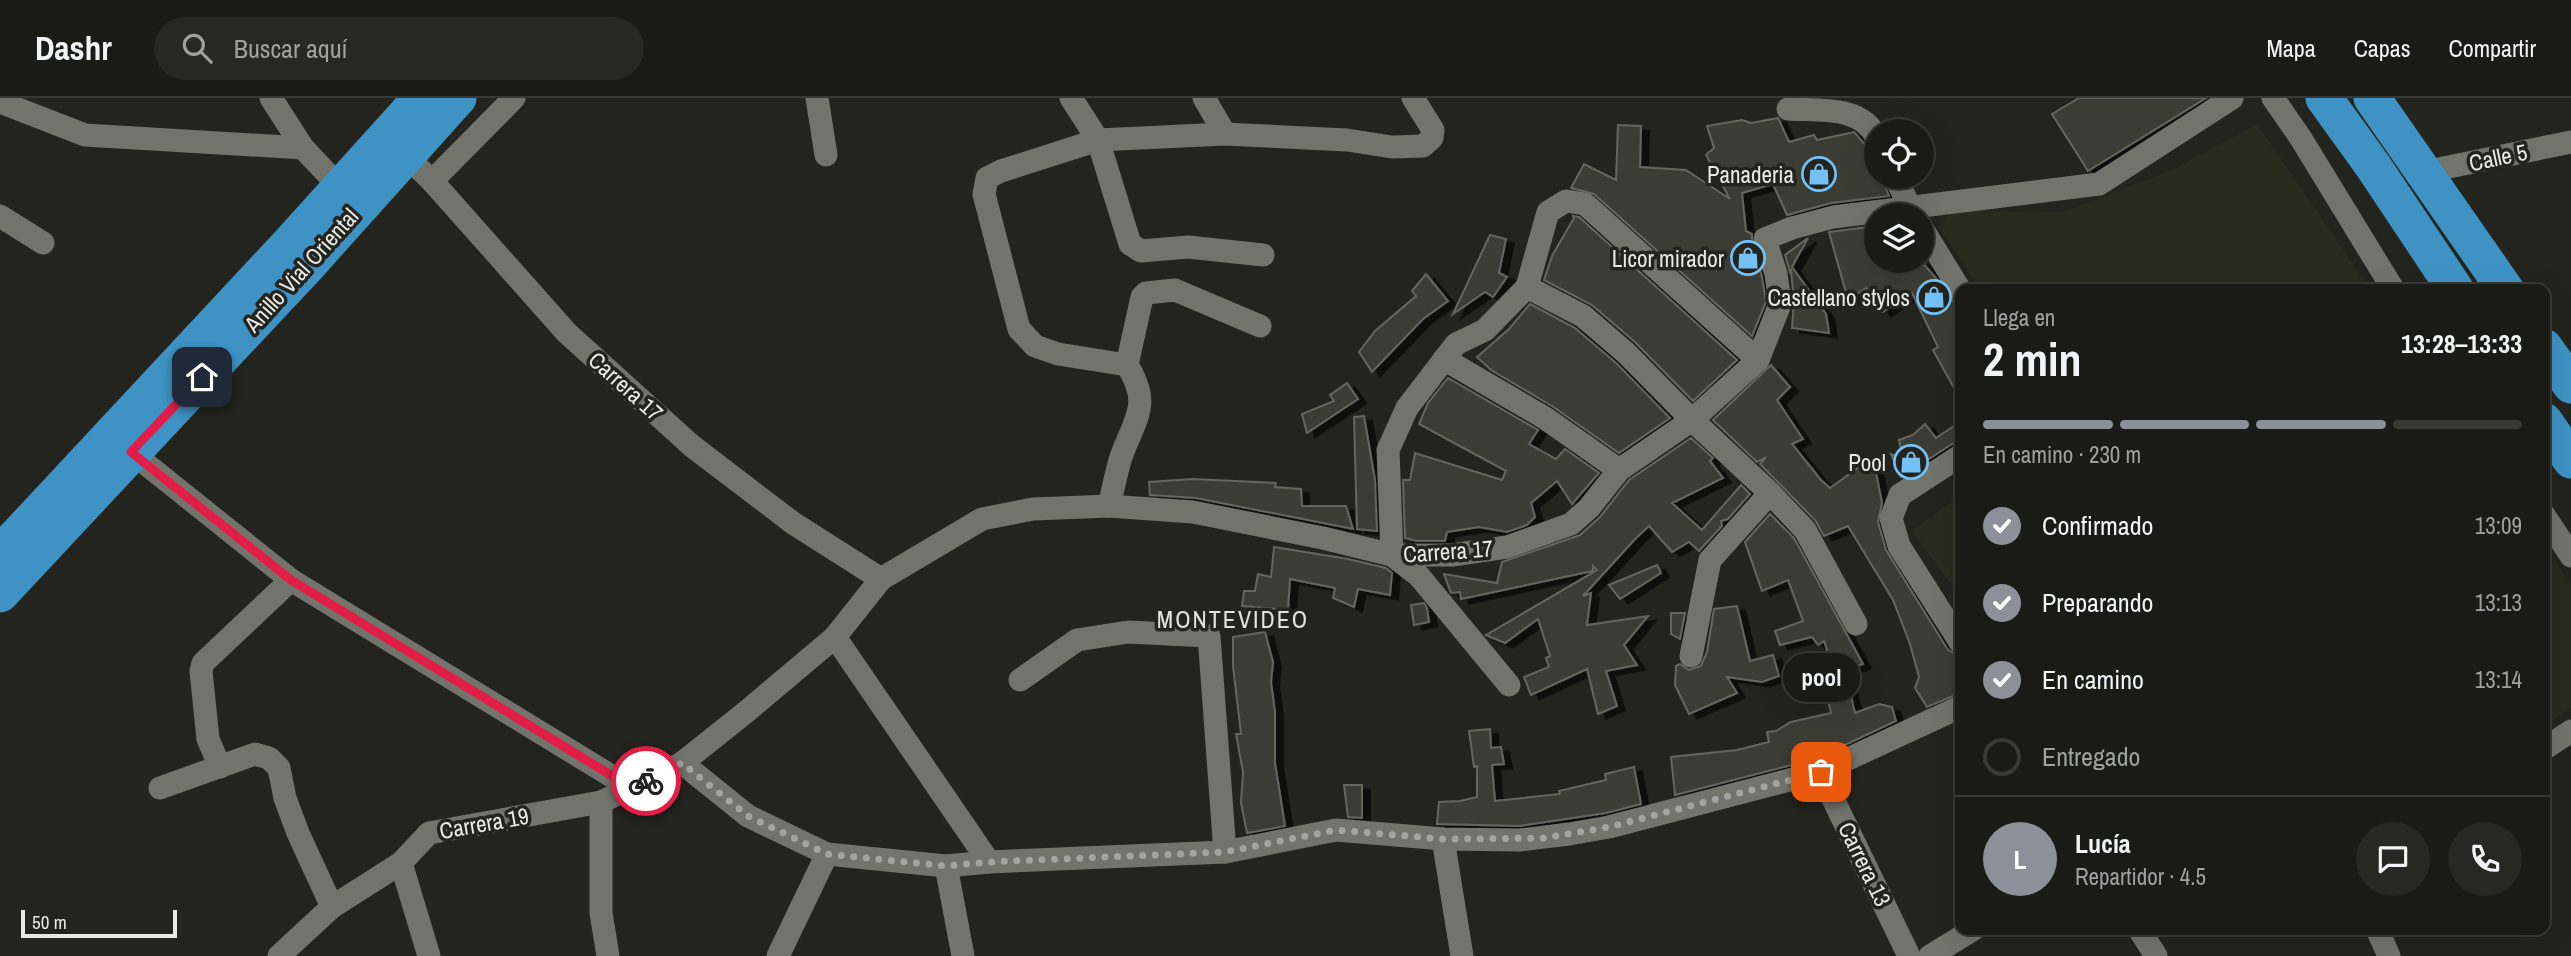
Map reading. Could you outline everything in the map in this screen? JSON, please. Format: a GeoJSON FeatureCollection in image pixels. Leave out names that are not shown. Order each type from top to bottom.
{"type":"FeatureCollection","features":[{"type":"Feature","properties":{"kind":"highway","name":"Anillo Vial Oriental"},"geometry":{"type":"LineString","coordinates":[[0,554],[421,98]]}},
{"type":"Feature","properties":{"kind":"highway","name":"Anillo Vial Oriental"},"geometry":{"type":"LineString","coordinates":[[0,593],[308,265],[458,98]]}},
{"type":"Feature","properties":{"kind":"highway"},"geometry":{"type":"LineString","coordinates":[[2325,98],[2452,284]]}},
{"type":"Feature","properties":{"kind":"highway"},"geometry":{"type":"LineString","coordinates":[[2372,98],[2502,284]]}},
{"type":"Feature","properties":{"kind":"highway"},"geometry":{"type":"LineString","coordinates":[[2550,355],[2571,385]]}},
{"type":"Feature","properties":{"kind":"highway"},"geometry":{"type":"LineString","coordinates":[[2550,430],[2571,460]]}},
{"type":"Feature","properties":{"kind":"street"},"geometry":{"type":"LineString","coordinates":[[271,98],[303,148],[339,186]]}},
{"type":"Feature","properties":{"kind":"street"},"geometry":{"type":"LineString","coordinates":[[432,181],[514,98]]}},
{"type":"Feature","properties":{"kind":"street"},"geometry":{"type":"LineString","coordinates":[[817,98],[827,155]]}},
{"type":"Feature","properties":{"kind":"street"},"geometry":{"type":"LineString","coordinates":[[1071,98],[1098,139],[1130,244],[1141,251],[1188,247],[1263,255]]}},
{"type":"Feature","properties":{"kind":"street"},"geometry":{"type":"LineString","coordinates":[[1204,98],[1225,134]]}},
{"type":"Feature","properties":{"kind":"street"},"geometry":{"type":"LineString","coordinates":[[1128,365],[1058,354],[1035,346],[1019,328],[984,194],[986,178],[1098,139],[1225,134],[1347,139],[1392,147],[1423,146],[1432,138],[1433,130],[1413,98]]}},
{"type":"Feature","properties":{"kind":"street"},"geometry":{"type":"LineString","coordinates":[[1934,208],[2099,184],[2232,98]]}},
{"type":"Feature","properties":{"kind":"street"},"geometry":{"type":"LineString","coordinates":[[2273,98],[2390,284]]}},
{"type":"Feature","properties":{"kind":"street"},"geometry":{"type":"LineString","coordinates":[[0,102],[85,135],[303,148]]}},
{"type":"Feature","properties":{"kind":"street"},"geometry":{"type":"LineString","coordinates":[[1788,109],[1846,112],[1864,121]]}},
{"type":"Feature","properties":{"kind":"street","name":"Calle 5"},"geometry":{"type":"LineString","coordinates":[[2424,172],[2571,142]]}},
{"type":"Feature","properties":{"kind":"street","name":"Carrera 17"},"geometry":{"type":"LineString","coordinates":[[405,155],[432,181],[567,333],[692,446],[793,523],[881,579]]}},
{"type":"Feature","properties":{"kind":"street"},"geometry":{"type":"LineString","coordinates":[[1509,685],[1419,576],[1392,555],[1388,450],[1407,408],[1456,344],[1485,330],[1527,287],[1548,212],[1566,201],[1586,204],[1758,360]]}},
{"type":"Feature","properties":{"kind":"street","name":"Carrera 17"},"geometry":{"type":"LineString","coordinates":[[682,763],[835,637],[881,579],[982,519],[1033,509],[1109,506],[1193,512],[1392,555],[1452,555],[1507,547],[1571,524],[1589,508],[1619,470],[1692,420],[1758,360],[1780,304],[1776,274],[1765,239],[1792,228],[1833,217],[1864,215]]}},
{"type":"Feature","properties":{"kind":"street"},"geometry":{"type":"LineString","coordinates":[[0,216],[43,243]]}},
{"type":"Feature","properties":{"kind":"street"},"geometry":{"type":"LineString","coordinates":[[1934,248],[1956,284]]}},
{"type":"Feature","properties":{"kind":"street"},"geometry":{"type":"LineString","coordinates":[[1527,287],[1583,316],[1626,353],[1770,493],[1805,530],[1856,624]]}},
{"type":"Feature","properties":{"kind":"street"},"geometry":{"type":"LineString","coordinates":[[1109,506],[1121,458],[1137,419],[1141,398],[1137,381],[1128,365],[1142,297],[1146,293],[1175,290],[1260,326]]}},
{"type":"Feature","properties":{"kind":"street"},"geometry":{"type":"LineString","coordinates":[[1444,359],[1545,418],[1619,470]]}},
{"type":"Feature","properties":{"kind":"street"},"geometry":{"type":"LineString","coordinates":[[131,452],[291,580],[632,788]]}},
{"type":"Feature","properties":{"kind":"street"},"geometry":{"type":"LineString","coordinates":[[1955,459],[1900,495],[1891,518],[1899,546],[1955,634]]}},
{"type":"Feature","properties":{"kind":"street"},"geometry":{"type":"LineString","coordinates":[[1691,656],[1710,560],[1770,493]]}},
{"type":"Feature","properties":{"kind":"street"},"geometry":{"type":"LineString","coordinates":[[2550,524],[2571,556]]}},
{"type":"Feature","properties":{"kind":"street"},"geometry":{"type":"LineString","coordinates":[[220,766],[208,740],[201,671],[203,663],[291,580]]}},
{"type":"Feature","properties":{"kind":"street"},"geometry":{"type":"LineString","coordinates":[[1020,680],[1077,640],[1128,632],[1209,636],[1225,852]]}},
{"type":"Feature","properties":{"kind":"street"},"geometry":{"type":"LineString","coordinates":[[835,637],[989,862]]}},
{"type":"Feature","properties":{"kind":"street"},"geometry":{"type":"LineString","coordinates":[[682,763],[748,816],[827,854],[946,866],[1225,852],[1336,830],[1443,839],[1520,840],[1569,834],[1609,827],[1821,772],[1955,709]]}},
{"type":"Feature","properties":{"kind":"street"},"geometry":{"type":"LineString","coordinates":[[2550,745],[2571,731]]}},
{"type":"Feature","properties":{"kind":"street"},"geometry":{"type":"LineString","coordinates":[[160,788],[255,754],[269,758],[279,768],[285,799],[298,834],[332,907]]}},
{"type":"Feature","properties":{"kind":"street","name":"Carrera 19"},"geometry":{"type":"LineString","coordinates":[[279,956],[332,907],[401,863],[429,833],[601,802],[682,763]]}},
{"type":"Feature","properties":{"kind":"street","name":"Carrera 13"},"geometry":{"type":"LineString","coordinates":[[1821,772],[1909,956]]}},
{"type":"Feature","properties":{"kind":"street"},"geometry":{"type":"LineString","coordinates":[[601,802],[601,913],[608,956]]}},
{"type":"Feature","properties":{"kind":"street"},"geometry":{"type":"LineString","coordinates":[[1443,839],[1458,953]]}},
{"type":"Feature","properties":{"kind":"street"},"geometry":{"type":"LineString","coordinates":[[778,956],[827,854]]}},
{"type":"Feature","properties":{"kind":"street"},"geometry":{"type":"LineString","coordinates":[[401,863],[429,956]]}},
{"type":"Feature","properties":{"kind":"street"},"geometry":{"type":"LineString","coordinates":[[946,866],[963,956]]}},
{"type":"Feature","properties":{"kind":"street"},"geometry":{"type":"LineString","coordinates":[[1930,956],[1964,935]]}},
{"type":"Feature","properties":{"kind":"street"},"geometry":{"type":"LineString","coordinates":[[2143,935],[2156,956]]}},
{"type":"Feature","properties":{"kind":"street"},"geometry":{"type":"LineString","coordinates":[[2380,935],[2389,956]]}},
{"type":"Feature","properties":{"kind":"shaded area"},"geometry":{"type":"Polygon","coordinates":[[[2257,124],[2367,284],[1977,284],[1939,228],[1950,210],[2061,213],[2172,170],[2257,124]]]}},
{"type":"Feature","properties":{"kind":"shaded area"},"geometry":{"type":"Polygon","coordinates":[[[1955,500],[1955,590],[1912,531],[1955,500]]]}},
{"type":"Feature","properties":{"kind":"shaded area"},"geometry":{"type":"Polygon","coordinates":[[[2550,554],[2571,584],[2571,708],[2550,722],[2550,554]]]}},
{"type":"Feature","properties":{"kind":"building"},"geometry":{"type":"Polygon","coordinates":[[[2079,98],[2206,98],[2088,171],[2052,114],[2079,98]]]}},
{"type":"Feature","properties":{"kind":"building"},"geometry":{"type":"Polygon","coordinates":[[[1778,118],[1789,142],[1814,135],[1817,140],[1854,132],[1864,143],[1864,189],[1886,189],[1889,196],[1831,203],[1787,215],[1773,184],[1742,193],[1746,231],[1752,234],[1766,302],[1752,336],[1594,194],[1571,188],[1584,164],[1616,180],[1618,125],[1641,126],[1640,167],[1686,170],[1730,199],[1706,155],[1714,148],[1707,126],[1742,120],[1751,123],[1778,118]]]}},
{"type":"Feature","properties":{"kind":"building"},"geometry":{"type":"Polygon","coordinates":[[[1573,216],[1579,217],[1737,360],[1693,401],[1635,342],[1592,305],[1544,280],[1552,256],[1573,216]]]}},
{"type":"Feature","properties":{"kind":"building"},"geometry":{"type":"Polygon","coordinates":[[[1864,228],[1864,273],[1932,273],[1949,298],[1955,302],[1955,390],[1933,350],[1938,347],[1912,293],[1883,312],[1866,288],[1848,300],[1829,232],[1864,228]]]}},
{"type":"Feature","properties":{"kind":"building"},"geometry":{"type":"Polygon","coordinates":[[[1490,235],[1506,239],[1499,273],[1507,277],[1493,297],[1485,292],[1453,314],[1490,235]]]}},
{"type":"Feature","properties":{"kind":"building"},"geometry":{"type":"Polygon","coordinates":[[[1808,238],[1792,267],[1826,314],[1829,333],[1792,328],[1794,302],[1791,269],[1790,272],[1785,255],[1808,238]]]}},
{"type":"Feature","properties":{"kind":"building"},"geometry":{"type":"Polygon","coordinates":[[[1426,274],[1448,301],[1423,319],[1372,372],[1359,352],[1375,331],[1416,296],[1412,291],[1426,274]]]}},
{"type":"Feature","properties":{"kind":"building"},"geometry":{"type":"Polygon","coordinates":[[[1530,304],[1575,328],[1616,363],[1670,418],[1619,453],[1552,406],[1491,370],[1477,357],[1509,329],[1530,304]]]}},
{"type":"Feature","properties":{"kind":"building"},"geometry":{"type":"Polygon","coordinates":[[[1771,365],[1790,387],[1777,400],[1803,439],[1792,444],[1821,480],[1830,488],[1873,457],[1882,503],[1878,522],[1886,550],[1948,650],[1955,654],[1955,695],[1927,707],[1915,688],[1919,677],[1893,600],[1848,526],[1824,536],[1815,520],[1760,464],[1766,457],[1757,462],[1713,420],[1771,365]]]}},
{"type":"Feature","properties":{"kind":"building"},"geometry":{"type":"Polygon","coordinates":[[[1448,378],[1538,430],[1529,444],[1556,459],[1565,449],[1599,473],[1572,504],[1557,481],[1531,503],[1535,517],[1527,525],[1507,532],[1479,527],[1447,532],[1445,541],[1405,538],[1403,480],[1410,480],[1415,453],[1502,480],[1506,471],[1419,424],[1428,403],[1448,378]]]}},
{"type":"Feature","properties":{"kind":"building"},"geometry":{"type":"Polygon","coordinates":[[[1347,383],[1358,399],[1307,433],[1302,414],[1334,401],[1330,395],[1347,383]]]}},
{"type":"Feature","properties":{"kind":"building"},"geometry":{"type":"Polygon","coordinates":[[[1364,416],[1375,480],[1377,531],[1357,529],[1354,417],[1364,416]]]}},
{"type":"Feature","properties":{"kind":"building"},"geometry":{"type":"Polygon","coordinates":[[[1925,424],[1936,438],[1955,425],[1955,443],[1901,477],[1891,454],[1903,460],[1899,440],[1913,435],[1925,424]]]}},
{"type":"Feature","properties":{"kind":"building"},"geometry":{"type":"Polygon","coordinates":[[[1691,438],[1713,458],[1710,461],[1723,478],[1672,503],[1702,530],[1741,485],[1750,494],[1728,519],[1721,521],[1722,526],[1699,551],[1689,542],[1672,552],[1649,526],[1583,596],[1591,593],[1587,625],[1648,616],[1624,645],[1637,665],[1606,671],[1617,706],[1598,714],[1587,669],[1531,695],[1524,677],[1549,667],[1546,658],[1550,656],[1538,619],[1505,643],[1486,635],[1597,570],[1593,566],[1593,571],[1461,599],[1460,592],[1451,593],[1444,574],[1497,583],[1502,562],[1580,535],[1600,517],[1629,480],[1691,438]]]}},
{"type":"Feature","properties":{"kind":"building"},"geometry":{"type":"Polygon","coordinates":[[[1193,479],[1276,483],[1275,487],[1301,489],[1302,506],[1346,506],[1353,529],[1196,498],[1150,495],[1149,482],[1193,479]]]}},
{"type":"Feature","properties":{"kind":"building"},"geometry":{"type":"Polygon","coordinates":[[[1770,514],[1794,538],[1863,664],[1835,674],[1824,641],[1818,645],[1812,637],[1780,645],[1775,631],[1803,621],[1788,580],[1762,591],[1745,542],[1770,514]]]}},
{"type":"Feature","properties":{"kind":"building"},"geometry":{"type":"Polygon","coordinates":[[[1274,547],[1386,568],[1392,573],[1390,595],[1358,589],[1354,607],[1333,598],[1335,588],[1290,579],[1288,610],[1242,606],[1244,591],[1255,591],[1258,574],[1271,577],[1274,547]]]}},
{"type":"Feature","properties":{"kind":"building"},"geometry":{"type":"Polygon","coordinates":[[[1657,565],[1661,573],[1620,599],[1609,585],[1657,565]]]}},
{"type":"Feature","properties":{"kind":"building"},"geometry":{"type":"Polygon","coordinates":[[[1424,603],[1429,622],[1414,625],[1411,605],[1424,603]]]}},
{"type":"Feature","properties":{"kind":"building"},"geometry":{"type":"Polygon","coordinates":[[[1737,606],[1750,661],[1773,655],[1779,676],[1762,682],[1727,677],[1737,693],[1689,714],[1675,685],[1676,666],[1680,664],[1689,670],[1701,666],[1707,652],[1714,609],[1737,606]]]}},
{"type":"Feature","properties":{"kind":"building"},"geometry":{"type":"Polygon","coordinates":[[[1671,613],[1685,613],[1680,639],[1671,634],[1671,613]]]}},
{"type":"Feature","properties":{"kind":"building"},"geometry":{"type":"Polygon","coordinates":[[[1265,632],[1273,662],[1271,682],[1275,712],[1275,763],[1285,826],[1247,833],[1241,803],[1243,772],[1236,734],[1241,734],[1233,666],[1233,637],[1265,632]]]}},
{"type":"Feature","properties":{"kind":"building"},"geometry":{"type":"Polygon","coordinates":[[[1847,680],[1855,713],[1879,704],[1892,707],[1896,721],[1815,759],[1675,795],[1671,757],[1737,750],[1769,742],[1767,732],[1776,731],[1791,722],[1831,713],[1825,685],[1847,680]]]}},
{"type":"Feature","properties":{"kind":"building"},"geometry":{"type":"Polygon","coordinates":[[[1490,729],[1491,748],[1501,747],[1504,764],[1492,765],[1495,801],[1560,794],[1559,791],[1606,780],[1605,774],[1634,767],[1641,804],[1606,813],[1519,826],[1437,824],[1439,802],[1477,797],[1477,766],[1474,767],[1469,731],[1490,729]]]}},
{"type":"Feature","properties":{"kind":"building"},"geometry":{"type":"Polygon","coordinates":[[[1344,785],[1362,785],[1362,818],[1348,817],[1344,785]]]}},
{"type":"Feature","properties":{"kind":"way so far"},"geometry":{"type":"LineString","coordinates":[[646,781],[682,763],[748,816],[827,854],[946,866],[1225,852],[1336,830],[1443,839],[1544,838],[1609,827],[1821,772]]}},
{"type":"Feature","properties":{"kind":"place","name":"Panaderia"},"geometry":{"type":"Point","coordinates":[1819,174]}},
{"type":"Feature","properties":{"kind":"place","name":"Licor mirador"},"geometry":{"type":"Point","coordinates":[1748,258]}},
{"type":"Feature","properties":{"kind":"place","name":"Castellano stylos"},"geometry":{"type":"Point","coordinates":[1934,297]}},
{"type":"Feature","properties":{"kind":"place","name":"Pool"},"geometry":{"type":"Point","coordinates":[1911,462]}},
{"type":"Feature","properties":{"kind":"place","name":"pool"},"geometry":{"type":"Point","coordinates":[1821,772]}},
{"type":"Feature","properties":{"kind":"district","name":"MONTEVIDEO"},"geometry":{"type":"Point","coordinates":[1233,619]}},
{"type":"Feature","properties":{"kind":"route"},"geometry":{"type":"LineString","coordinates":[[202,377],[131,452],[291,580],[632,788],[646,781]]}}]}
